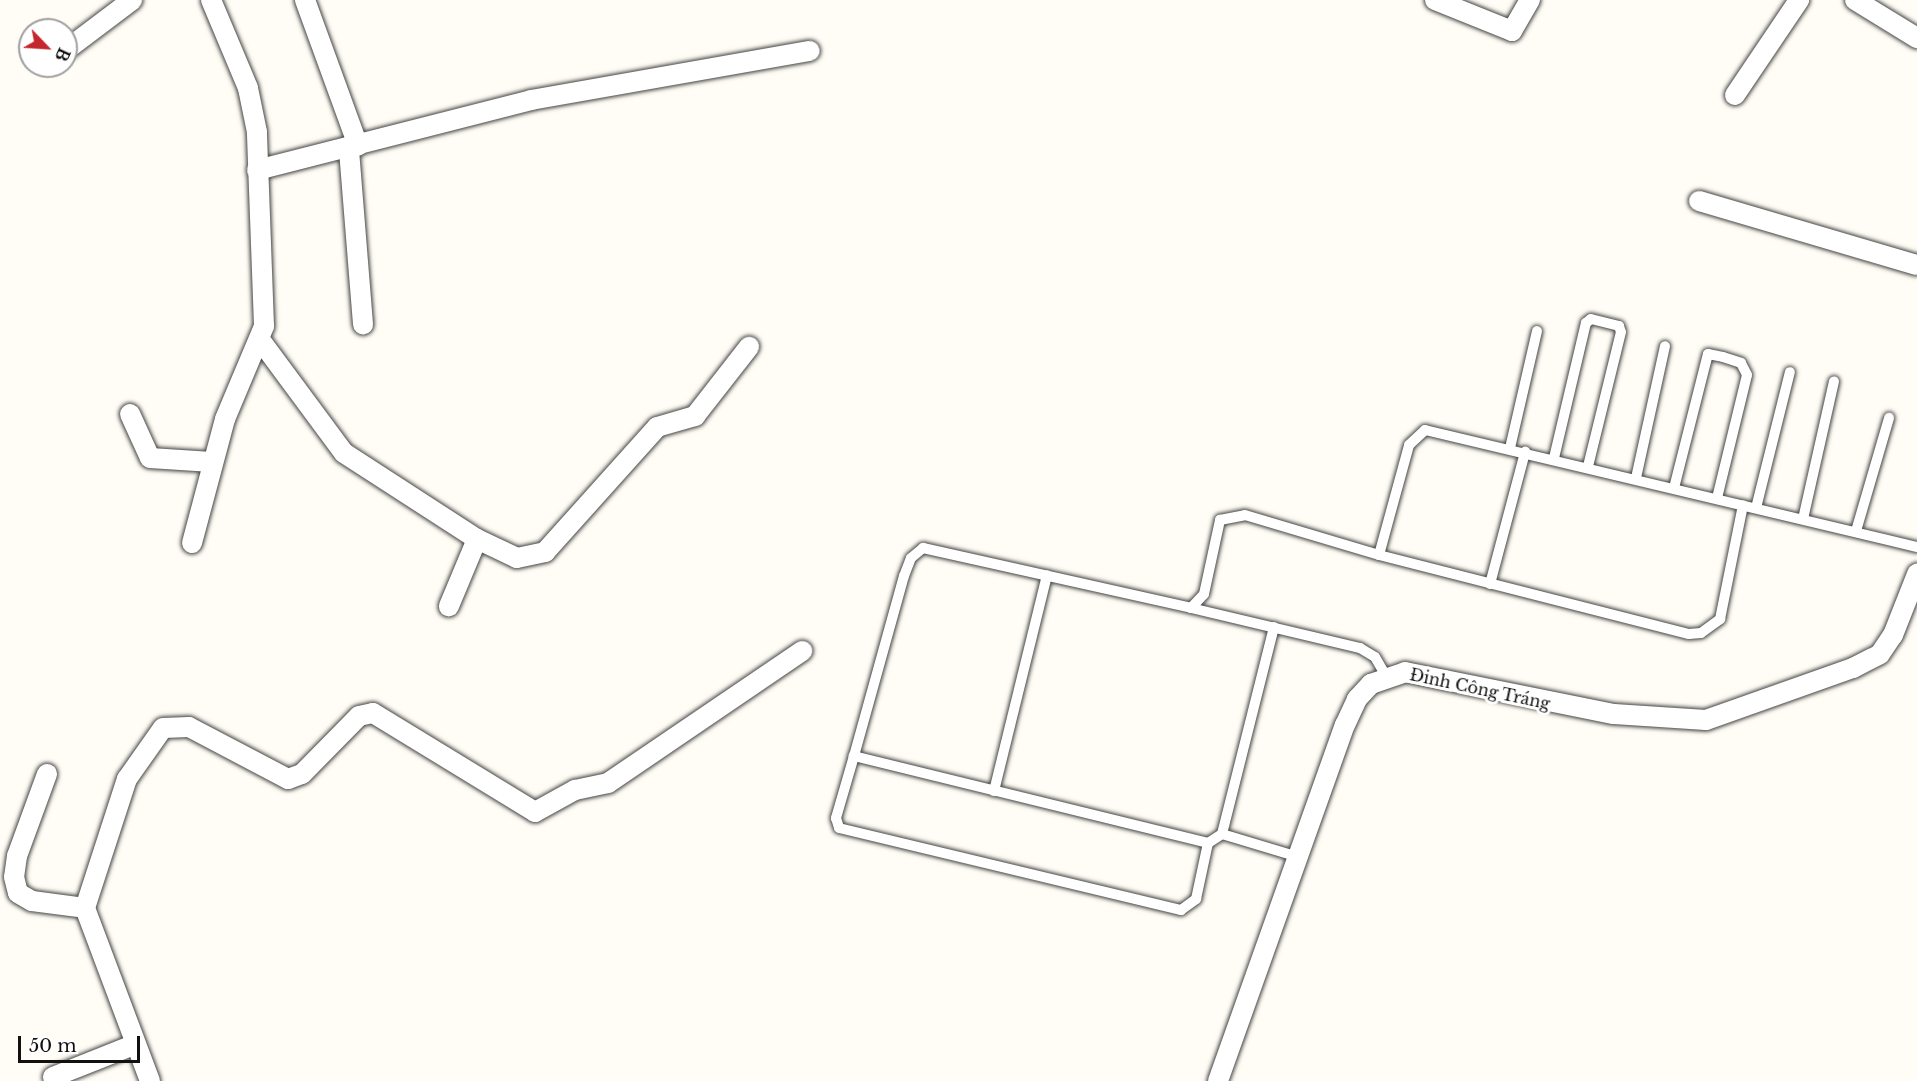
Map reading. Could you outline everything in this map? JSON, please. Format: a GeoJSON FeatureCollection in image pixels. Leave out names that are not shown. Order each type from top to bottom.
{"type":"FeatureCollection","features":[{"type":"Feature","properties":{"kind":"street"},"geometry":{"type":"LineString","coordinates":[[78,41],[132,0]]}},
{"type":"Feature","properties":{"kind":"street"},"geometry":{"type":"LineString","coordinates":[[192,543],[212,462],[231,403],[261,341],[264,308],[256,170],[257,132],[248,88],[211,0]]}},
{"type":"Feature","properties":{"kind":"street"},"geometry":{"type":"LineString","coordinates":[[305,0],[354,148],[363,324]]}},
{"type":"Feature","properties":{"kind":"street"},"geometry":{"type":"LineString","coordinates":[[1435,0],[1512,31],[1530,0]]}},
{"type":"Feature","properties":{"kind":"street"},"geometry":{"type":"LineString","coordinates":[[1735,94],[1799,0]]}},
{"type":"Feature","properties":{"kind":"street"},"geometry":{"type":"LineString","coordinates":[[1855,0],[1917,38]]}},
{"type":"Feature","properties":{"kind":"street"},"geometry":{"type":"LineString","coordinates":[[256,170],[354,148],[531,100],[810,51]]}},
{"type":"Feature","properties":{"kind":"street"},"geometry":{"type":"LineString","coordinates":[[1699,201],[1917,265]]}},
{"type":"Feature","properties":{"kind":"street"},"geometry":{"type":"LineString","coordinates":[[261,341],[344,453],[477,539],[517,558],[545,552],[657,427],[695,416],[749,347]]}},
{"type":"Feature","properties":{"kind":"street"},"geometry":{"type":"LineString","coordinates":[[130,414],[150,458],[212,462]]}},
{"type":"Feature","properties":{"kind":"street"},"geometry":{"type":"LineString","coordinates":[[449,606],[477,539]]}},
{"type":"Feature","properties":{"kind":"street","name":"Đinh Công Tráng"},"geometry":{"type":"LineString","coordinates":[[1218,1081],[1357,699],[1386,676],[1405,672],[1614,714],[1706,720],[1853,668],[1880,654],[1893,635],[1917,574]]}},
{"type":"Feature","properties":{"kind":"street"},"geometry":{"type":"LineString","coordinates":[[150,1081],[85,909],[128,779],[170,724],[189,727],[288,779],[302,774],[359,716],[373,713],[535,812],[575,790],[608,783],[802,651]]}},
{"type":"Feature","properties":{"kind":"street"},"geometry":{"type":"LineString","coordinates":[[47,774],[17,856],[14,877],[18,893],[32,901],[85,909]]}},
{"type":"Feature","properties":{"kind":"street"},"geometry":{"type":"LineString","coordinates":[[53,1077],[136,1044]]}},
{"type":"Feature","properties":{"kind":"lane"},"geometry":{"type":"LineString","coordinates":[[1554,458],[1586,323],[1591,319],[1619,326],[1621,333],[1588,466]]}},
{"type":"Feature","properties":{"kind":"lane"},"geometry":{"type":"LineString","coordinates":[[1510,448],[1537,331]]}},
{"type":"Feature","properties":{"kind":"lane"},"geometry":{"type":"LineString","coordinates":[[1636,478],[1665,346]]}},
{"type":"Feature","properties":{"kind":"lane"},"geometry":{"type":"LineString","coordinates":[[1674,488],[1708,354],[1723,357],[1742,363],[1747,375],[1717,498]]}},
{"type":"Feature","properties":{"kind":"lane"},"geometry":{"type":"LineString","coordinates":[[1756,508],[1790,372]]}},
{"type":"Feature","properties":{"kind":"lane"},"geometry":{"type":"LineString","coordinates":[[1803,519],[1834,381]]}},
{"type":"Feature","properties":{"kind":"lane"},"geometry":{"type":"LineString","coordinates":[[1856,531],[1889,418]]}},
{"type":"Feature","properties":{"kind":"lane"},"geometry":{"type":"LineString","coordinates":[[1378,555],[1416,435],[1437,431],[1917,547]]}},
{"type":"Feature","properties":{"kind":"lane"},"geometry":{"type":"LineString","coordinates":[[1490,584],[1525,452]]}},
{"type":"Feature","properties":{"kind":"lane"},"geometry":{"type":"LineString","coordinates":[[1191,608],[1204,594],[1220,520],[1229,515],[1245,515],[1378,555],[1490,584],[1701,633],[1720,619],[1743,505]]}},
{"type":"Feature","properties":{"kind":"lane"},"geometry":{"type":"LineString","coordinates":[[1274,627],[1222,834],[1208,843],[1196,898],[1181,910],[839,828],[836,818],[904,576],[918,551],[933,547],[1047,575],[1274,627],[1360,648],[1375,657],[1386,676]]}},
{"type":"Feature","properties":{"kind":"lane"},"geometry":{"type":"LineString","coordinates":[[994,791],[1047,575]]}},
{"type":"Feature","properties":{"kind":"lane"},"geometry":{"type":"LineString","coordinates":[[854,756],[1208,843]]}},
{"type":"Feature","properties":{"kind":"lane"},"geometry":{"type":"LineString","coordinates":[[1222,834],[1298,857]]}}]}
